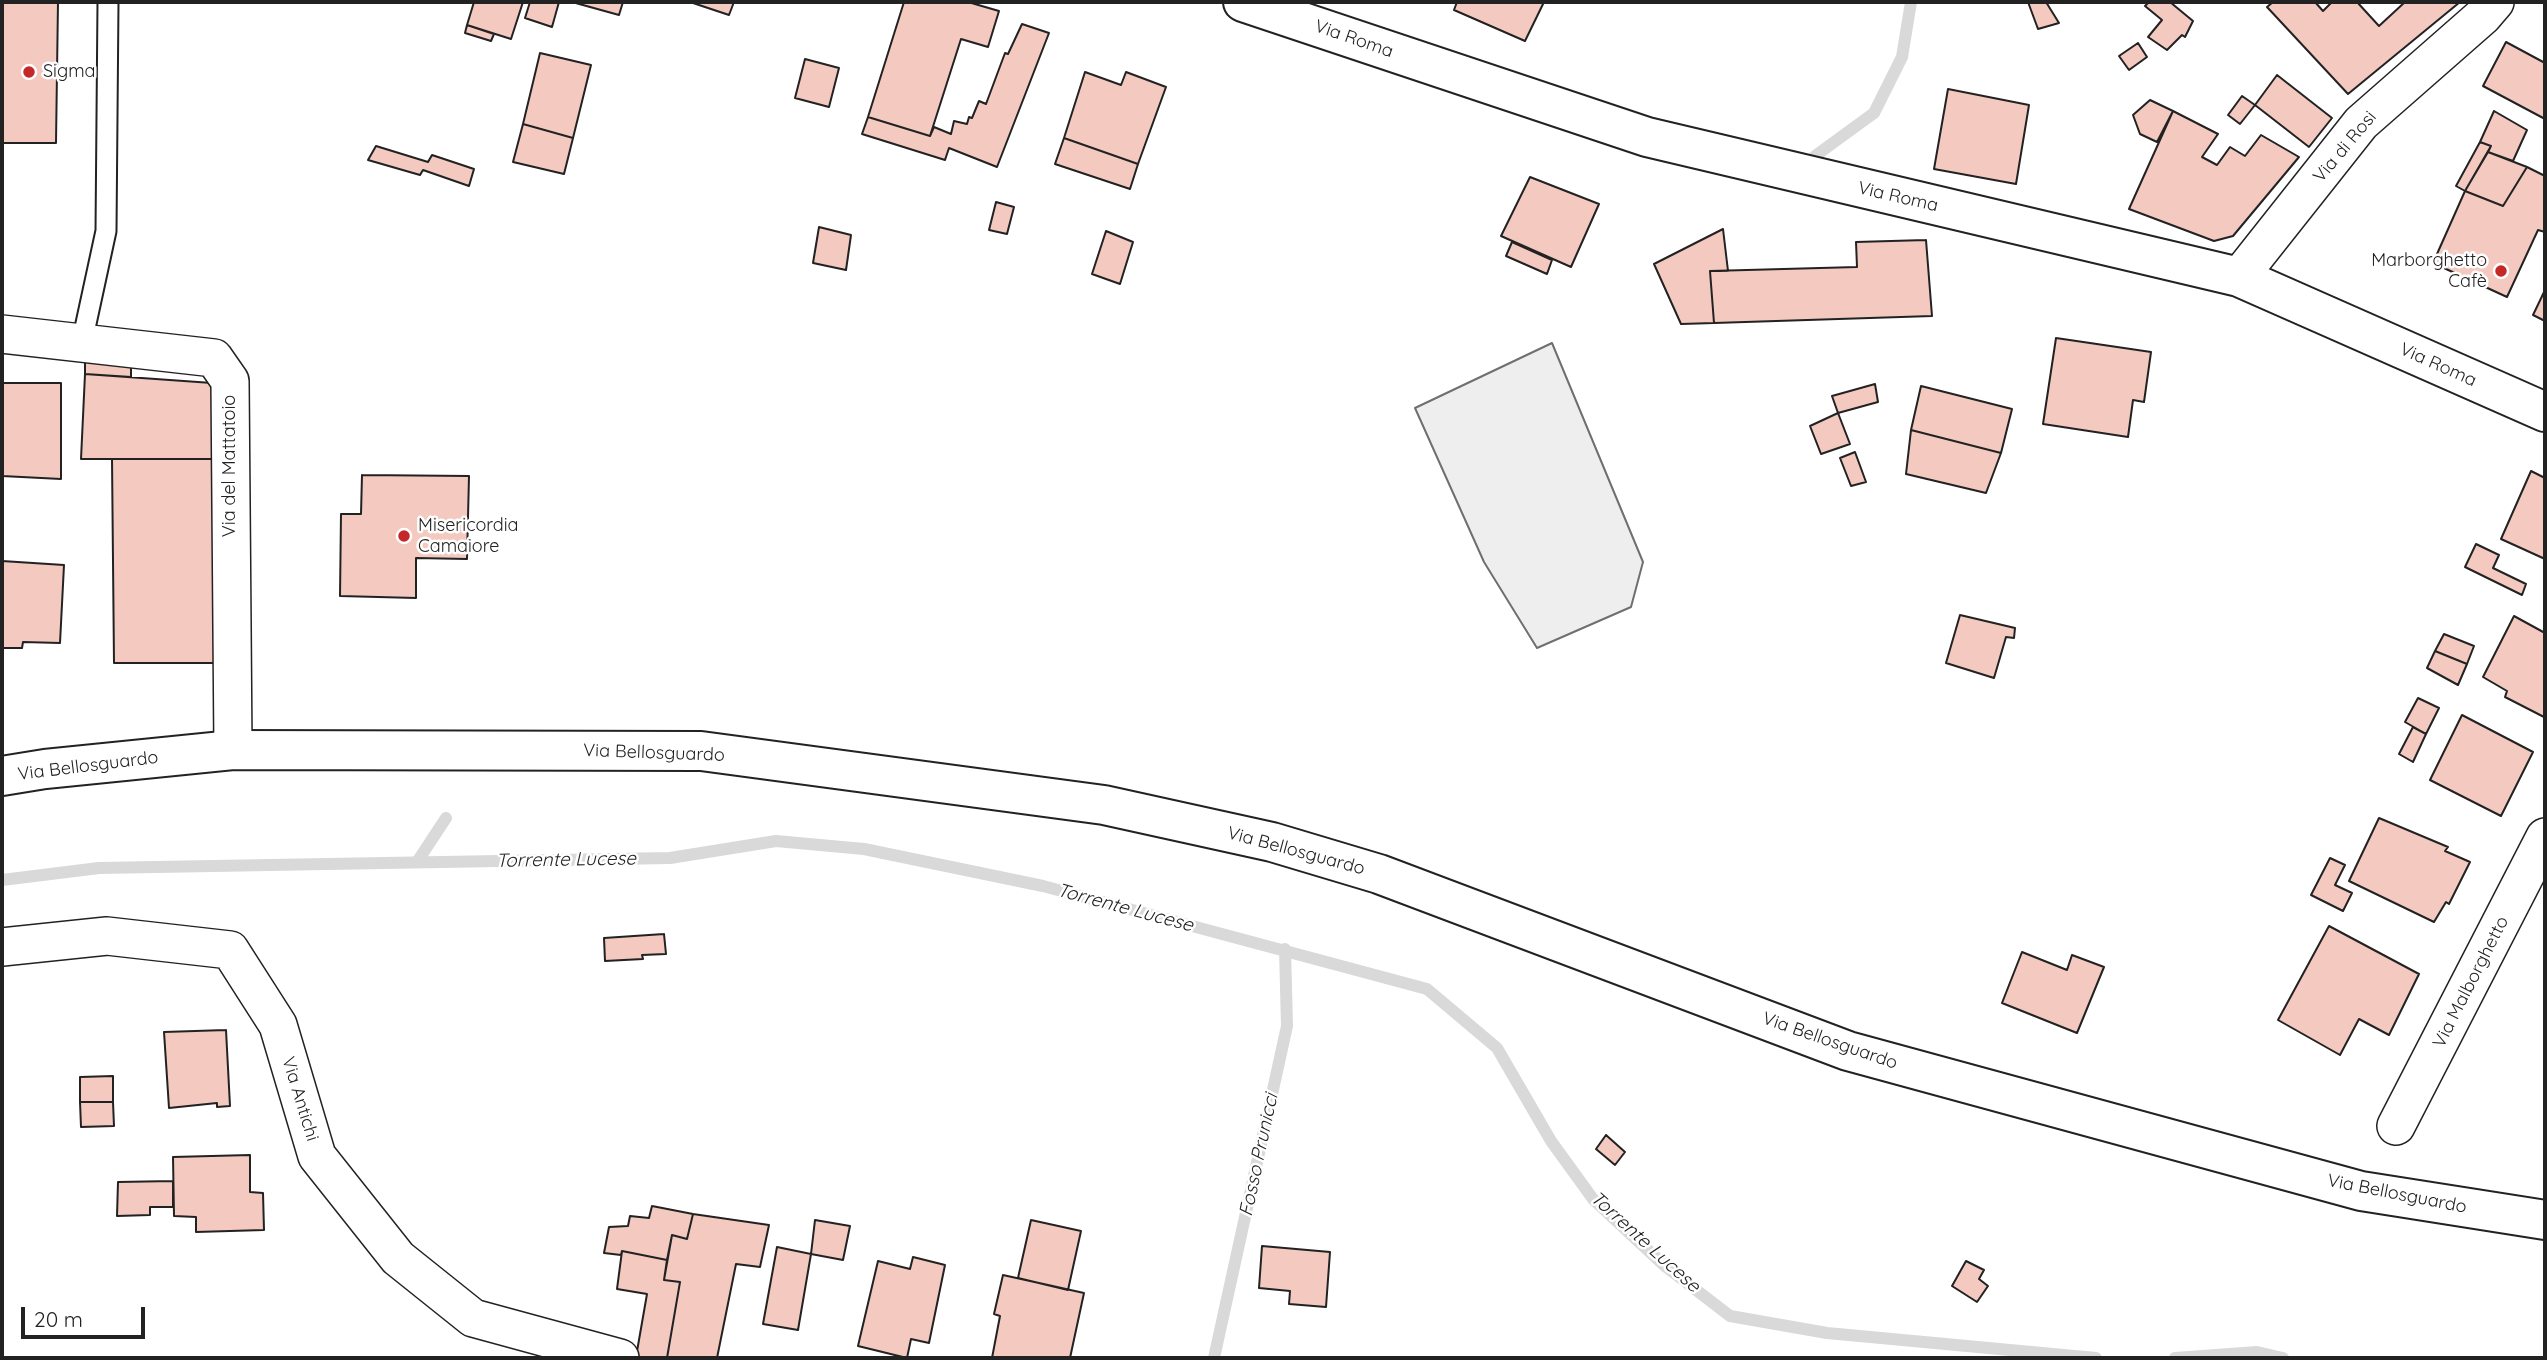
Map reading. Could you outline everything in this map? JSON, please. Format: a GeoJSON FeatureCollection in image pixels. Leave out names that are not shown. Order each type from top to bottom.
{"type":"FeatureCollection","features":[{"type":"Feature","properties":{"kind":"main road","name":"Via Roma"},"geometry":{"type":"LineString","coordinates":[[1243,2],[1647,137],[2239,278],[2545,412]]}},
{"type":"Feature","properties":{"kind":"main road","name":"Via Bellosguardo"},"geometry":{"type":"LineString","coordinates":[[2,776],[45,769],[233,750],[701,751],[1104,805],[1272,842],[1379,874],[1848,1051],[2361,1191],[2545,1220]]}},
{"type":"Feature","properties":{"kind":"street","name":"Via di Rosi"},"geometry":{"type":"LineString","coordinates":[[2239,278],[2361,123],[2483,16],[2495,2]]}},
{"type":"Feature","properties":{"kind":"street","name":"Via del Mattatoio"},"geometry":{"type":"LineString","coordinates":[[2,334],[214,358],[230,381],[233,750]]}},
{"type":"Feature","properties":{"kind":"street","name":"Via Malborghetto"},"geometry":{"type":"LineString","coordinates":[[2396,1126],[2545,837]]}},
{"type":"Feature","properties":{"kind":"street","name":"Via Antichi"},"geometry":{"type":"LineString","coordinates":[[2,947],[107,936],[230,950],[278,1025],[317,1156],[398,1258],[473,1318],[620,1358]]}},
{"type":"Feature","properties":{"kind":"lane"},"geometry":{"type":"LineString","coordinates":[[82,342],[106,231],[108,2]]}},
{"type":"Feature","properties":{"kind":"shaded area"},"geometry":{"type":"Polygon","coordinates":[[[1552,343],[1643,562],[1631,607],[1537,648],[1484,562],[1415,408],[1552,343]]]}},
{"type":"Feature","properties":{"kind":"building","name":"Sigma"},"geometry":{"type":"Polygon","coordinates":[[[2,2],[58,2],[56,143],[2,143],[2,2]]]}},
{"type":"Feature","properties":{"kind":"building"},"geometry":{"type":"Polygon","coordinates":[[[474,2],[523,2],[511,39],[467,25],[474,2]]]}},
{"type":"Feature","properties":{"kind":"building"},"geometry":{"type":"Polygon","coordinates":[[[530,2],[559,2],[552,27],[525,18],[530,2]]]}},
{"type":"Feature","properties":{"kind":"building"},"geometry":{"type":"Polygon","coordinates":[[[572,2],[623,2],[619,15],[572,2]]]}},
{"type":"Feature","properties":{"kind":"building"},"geometry":{"type":"Polygon","coordinates":[[[690,2],[734,2],[729,15],[690,2]]]}},
{"type":"Feature","properties":{"kind":"building"},"geometry":{"type":"Polygon","coordinates":[[[904,2],[968,2],[999,11],[988,47],[961,39],[930,136],[868,117],[904,2]]]}},
{"type":"Feature","properties":{"kind":"building"},"geometry":{"type":"Polygon","coordinates":[[[1457,2],[1544,2],[1525,41],[1454,10],[1457,2]]]}},
{"type":"Feature","properties":{"kind":"building"},"geometry":{"type":"Polygon","coordinates":[[[2028,2],[2046,2],[2059,23],[2038,29],[2028,2]]]}},
{"type":"Feature","properties":{"kind":"building"},"geometry":{"type":"Polygon","coordinates":[[[2149,2],[2170,2],[2193,21],[2185,37],[2182,35],[2167,50],[2148,37],[2162,20],[2145,6],[2149,2]]]}},
{"type":"Feature","properties":{"kind":"building"},"geometry":{"type":"Polygon","coordinates":[[[2273,2],[2315,2],[2323,11],[2332,2],[2357,2],[2379,26],[2405,2],[2460,2],[2348,94],[2267,7],[2273,2]]]}},
{"type":"Feature","properties":{"kind":"building"},"geometry":{"type":"Polygon","coordinates":[[[1022,24],[1049,33],[997,167],[949,148],[945,160],[862,134],[868,117],[930,136],[934,127],[951,134],[954,121],[967,124],[979,101],[986,104],[1005,53],[1008,54],[1022,24]]]}},
{"type":"Feature","properties":{"kind":"building"},"geometry":{"type":"Polygon","coordinates":[[[467,25],[494,34],[491,41],[465,33],[467,25]]]}},
{"type":"Feature","properties":{"kind":"building"},"geometry":{"type":"Polygon","coordinates":[[[2506,42],[2545,63],[2545,119],[2483,86],[2506,42]]]}},
{"type":"Feature","properties":{"kind":"building"},"geometry":{"type":"Polygon","coordinates":[[[2138,43],[2147,57],[2129,70],[2119,56],[2138,43]]]}},
{"type":"Feature","properties":{"kind":"building"},"geometry":{"type":"Polygon","coordinates":[[[540,53],[591,65],[573,138],[523,124],[540,53]]]}},
{"type":"Feature","properties":{"kind":"building"},"geometry":{"type":"Polygon","coordinates":[[[805,59],[839,68],[829,107],[795,98],[805,59]]]}},
{"type":"Feature","properties":{"kind":"building"},"geometry":{"type":"Polygon","coordinates":[[[1085,72],[1121,85],[1126,72],[1166,87],[1138,164],[1064,138],[1085,72]]]}},
{"type":"Feature","properties":{"kind":"building"},"geometry":{"type":"Polygon","coordinates":[[[2277,75],[2332,118],[2309,147],[2255,105],[2277,75]]]}},
{"type":"Feature","properties":{"kind":"building"},"geometry":{"type":"Polygon","coordinates":[[[1948,89],[2029,105],[2016,184],[1934,169],[1948,89]]]}},
{"type":"Feature","properties":{"kind":"building"},"geometry":{"type":"Polygon","coordinates":[[[2242,96],[2255,105],[2240,124],[2228,115],[2242,96]]]}},
{"type":"Feature","properties":{"kind":"building"},"geometry":{"type":"Polygon","coordinates":[[[2150,100],[2173,111],[2157,142],[2140,134],[2133,115],[2150,100]]]}},
{"type":"Feature","properties":{"kind":"building"},"geometry":{"type":"Polygon","coordinates":[[[2173,111],[2218,134],[2202,157],[2217,165],[2230,147],[2245,156],[2261,135],[2299,157],[2233,236],[2214,241],[2129,209],[2173,111]]]}},
{"type":"Feature","properties":{"kind":"building"},"geometry":{"type":"Polygon","coordinates":[[[2494,111],[2527,130],[2513,161],[2488,152],[2491,146],[2480,142],[2494,111]]]}},
{"type":"Feature","properties":{"kind":"building"},"geometry":{"type":"Polygon","coordinates":[[[523,124],[573,138],[564,174],[513,162],[523,124]]]}},
{"type":"Feature","properties":{"kind":"building"},"geometry":{"type":"Polygon","coordinates":[[[1064,138],[1138,164],[1130,189],[1055,164],[1064,138]]]}},
{"type":"Feature","properties":{"kind":"building"},"geometry":{"type":"Polygon","coordinates":[[[2480,142],[2491,146],[2465,191],[2456,186],[2480,142]]]}},
{"type":"Feature","properties":{"kind":"building"},"geometry":{"type":"Polygon","coordinates":[[[376,146],[428,162],[432,155],[474,169],[469,186],[423,170],[420,175],[368,160],[376,146]]]}},
{"type":"Feature","properties":{"kind":"building"},"geometry":{"type":"Polygon","coordinates":[[[2488,152],[2527,167],[2503,206],[2465,191],[2488,152]]]}},
{"type":"Feature","properties":{"kind":"building"},"geometry":{"type":"Polygon","coordinates":[[[2527,167],[2545,176],[2545,232],[2538,230],[2507,297],[2433,263],[2465,191],[2503,206],[2527,167]]]}},
{"type":"Feature","properties":{"kind":"building"},"geometry":{"type":"Polygon","coordinates":[[[1530,177],[1599,204],[1571,267],[1501,236],[1530,177]]]}},
{"type":"Feature","properties":{"kind":"building"},"geometry":{"type":"Polygon","coordinates":[[[996,202],[1014,207],[1007,234],[989,230],[996,202]]]}},
{"type":"Feature","properties":{"kind":"building"},"geometry":{"type":"Polygon","coordinates":[[[819,227],[851,235],[846,270],[813,263],[819,227]]]}},
{"type":"Feature","properties":{"kind":"building"},"geometry":{"type":"Polygon","coordinates":[[[1723,229],[1728,271],[1710,271],[1714,323],[1681,324],[1654,264],[1723,229]]]}},
{"type":"Feature","properties":{"kind":"building"},"geometry":{"type":"Polygon","coordinates":[[[1106,231],[1133,242],[1120,284],[1092,274],[1106,231]]]}},
{"type":"Feature","properties":{"kind":"building"},"geometry":{"type":"Polygon","coordinates":[[[1926,240],[1932,316],[1714,323],[1710,271],[1857,267],[1856,242],[1926,240]]]}},
{"type":"Feature","properties":{"kind":"building"},"geometry":{"type":"Polygon","coordinates":[[[1512,242],[1552,260],[1547,274],[1506,256],[1512,242]]]}},
{"type":"Feature","properties":{"kind":"building"},"geometry":{"type":"Polygon","coordinates":[[[2545,290],[2545,321],[2533,315],[2545,290]]]}},
{"type":"Feature","properties":{"kind":"building"},"geometry":{"type":"Polygon","coordinates":[[[2056,338],[2151,352],[2144,402],[2133,400],[2128,437],[2043,424],[2056,338]]]}},
{"type":"Feature","properties":{"kind":"building"},"geometry":{"type":"Polygon","coordinates":[[[85,354],[131,356],[131,377],[85,374],[85,354]]]}},
{"type":"Feature","properties":{"kind":"building"},"geometry":{"type":"Polygon","coordinates":[[[85,374],[212,383],[212,459],[81,459],[85,374]]]}},
{"type":"Feature","properties":{"kind":"building"},"geometry":{"type":"Polygon","coordinates":[[[2,383],[61,383],[61,479],[2,476],[2,383]]]}},
{"type":"Feature","properties":{"kind":"building"},"geometry":{"type":"Polygon","coordinates":[[[1875,384],[1878,402],[1838,413],[1832,396],[1875,384]]]}},
{"type":"Feature","properties":{"kind":"building"},"geometry":{"type":"Polygon","coordinates":[[[1921,386],[2012,409],[2001,453],[1911,430],[1921,386]]]}},
{"type":"Feature","properties":{"kind":"building"},"geometry":{"type":"Polygon","coordinates":[[[1838,413],[1850,444],[1821,454],[1810,426],[1838,413]]]}},
{"type":"Feature","properties":{"kind":"building"},"geometry":{"type":"Polygon","coordinates":[[[1911,430],[2001,453],[1986,493],[1906,474],[1911,430]]]}},
{"type":"Feature","properties":{"kind":"building"},"geometry":{"type":"Polygon","coordinates":[[[1855,452],[1866,482],[1851,486],[1840,458],[1855,452]]]}},
{"type":"Feature","properties":{"kind":"building"},"geometry":{"type":"Polygon","coordinates":[[[112,459],[219,459],[220,663],[114,663],[112,459]]]}},
{"type":"Feature","properties":{"kind":"building"},"geometry":{"type":"Polygon","coordinates":[[[2531,471],[2545,478],[2545,559],[2501,539],[2531,471]]]}},
{"type":"Feature","properties":{"kind":"building","name":"Misericordia Camaiore"},"geometry":{"type":"Polygon","coordinates":[[[362,475],[469,476],[467,559],[416,558],[416,598],[340,596],[341,514],[361,514],[362,475]]]}},
{"type":"Feature","properties":{"kind":"building"},"geometry":{"type":"Polygon","coordinates":[[[2476,544],[2499,555],[2493,568],[2526,584],[2522,595],[2465,567],[2476,544]]]}},
{"type":"Feature","properties":{"kind":"building"},"geometry":{"type":"Polygon","coordinates":[[[2,561],[64,565],[60,643],[23,642],[22,648],[2,648],[2,561]]]}},
{"type":"Feature","properties":{"kind":"building"},"geometry":{"type":"Polygon","coordinates":[[[1960,615],[2015,628],[2014,638],[2006,637],[1994,678],[1946,663],[1960,615]]]}},
{"type":"Feature","properties":{"kind":"building"},"geometry":{"type":"Polygon","coordinates":[[[2514,616],[2545,633],[2544,717],[2505,697],[2507,691],[2483,677],[2514,616]]]}},
{"type":"Feature","properties":{"kind":"building"},"geometry":{"type":"Polygon","coordinates":[[[2444,634],[2474,646],[2467,664],[2435,651],[2444,634]]]}},
{"type":"Feature","properties":{"kind":"building"},"geometry":{"type":"Polygon","coordinates":[[[2435,651],[2467,664],[2458,685],[2427,668],[2435,651]]]}},
{"type":"Feature","properties":{"kind":"building"},"geometry":{"type":"Polygon","coordinates":[[[2418,698],[2439,708],[2426,734],[2405,722],[2418,698]]]}},
{"type":"Feature","properties":{"kind":"building"},"geometry":{"type":"Polygon","coordinates":[[[2462,715],[2533,752],[2501,816],[2430,780],[2462,715]]]}},
{"type":"Feature","properties":{"kind":"building"},"geometry":{"type":"Polygon","coordinates":[[[2413,727],[2426,734],[2413,762],[2399,754],[2413,727]]]}},
{"type":"Feature","properties":{"kind":"building"},"geometry":{"type":"Polygon","coordinates":[[[2379,818],[2448,847],[2445,851],[2470,862],[2449,904],[2446,902],[2434,922],[2349,881],[2379,818]]]}},
{"type":"Feature","properties":{"kind":"building"},"geometry":{"type":"Polygon","coordinates":[[[2330,858],[2345,865],[2335,885],[2352,893],[2343,911],[2311,895],[2330,858]]]}},
{"type":"Feature","properties":{"kind":"building"},"geometry":{"type":"Polygon","coordinates":[[[2329,926],[2419,974],[2389,1035],[2359,1019],[2340,1055],[2278,1020],[2329,926]]]}},
{"type":"Feature","properties":{"kind":"building"},"geometry":{"type":"Polygon","coordinates":[[[664,934],[666,954],[642,955],[643,959],[605,961],[604,938],[664,934]]]}},
{"type":"Feature","properties":{"kind":"building"},"geometry":{"type":"Polygon","coordinates":[[[2022,952],[2067,970],[2072,955],[2104,967],[2077,1033],[2002,1003],[2022,952]]]}},
{"type":"Feature","properties":{"kind":"building"},"geometry":{"type":"Polygon","coordinates":[[[226,1030],[230,1106],[217,1107],[217,1103],[169,1108],[164,1032],[226,1030]]]}},
{"type":"Feature","properties":{"kind":"building"},"geometry":{"type":"Polygon","coordinates":[[[113,1076],[113,1102],[80,1102],[80,1077],[113,1076]]]}},
{"type":"Feature","properties":{"kind":"building"},"geometry":{"type":"Polygon","coordinates":[[[80,1102],[113,1102],[114,1126],[81,1127],[80,1102]]]}},
{"type":"Feature","properties":{"kind":"building"},"geometry":{"type":"Polygon","coordinates":[[[1606,1135],[1625,1152],[1615,1165],[1596,1149],[1606,1135]]]}},
{"type":"Feature","properties":{"kind":"building"},"geometry":{"type":"Polygon","coordinates":[[[250,1155],[250,1192],[263,1193],[264,1230],[196,1232],[196,1217],[174,1216],[173,1157],[250,1155]]]}},
{"type":"Feature","properties":{"kind":"building"},"geometry":{"type":"Polygon","coordinates":[[[173,1181],[173,1207],[150,1207],[150,1215],[117,1216],[118,1182],[173,1181]]]}},
{"type":"Feature","properties":{"kind":"building"},"geometry":{"type":"Polygon","coordinates":[[[652,1206],[693,1214],[687,1239],[672,1235],[667,1260],[622,1251],[621,1255],[604,1253],[609,1227],[628,1226],[630,1216],[649,1218],[652,1206]]]}},
{"type":"Feature","properties":{"kind":"building"},"geometry":{"type":"Polygon","coordinates":[[[693,1214],[769,1225],[760,1267],[736,1264],[717,1358],[667,1358],[680,1282],[664,1280],[672,1235],[687,1239],[693,1214]]]}},
{"type":"Feature","properties":{"kind":"building"},"geometry":{"type":"Polygon","coordinates":[[[815,1220],[850,1226],[843,1260],[811,1254],[815,1220]]]}},
{"type":"Feature","properties":{"kind":"building"},"geometry":{"type":"Polygon","coordinates":[[[1031,1220],[1081,1231],[1068,1290],[1018,1278],[1031,1220]]]}},
{"type":"Feature","properties":{"kind":"building"},"geometry":{"type":"Polygon","coordinates":[[[1262,1246],[1330,1252],[1326,1307],[1289,1304],[1290,1291],[1259,1288],[1262,1246]]]}},
{"type":"Feature","properties":{"kind":"building"},"geometry":{"type":"Polygon","coordinates":[[[777,1247],[811,1254],[798,1330],[763,1324],[777,1247]]]}},
{"type":"Feature","properties":{"kind":"building"},"geometry":{"type":"Polygon","coordinates":[[[622,1251],[667,1260],[664,1280],[680,1282],[667,1358],[636,1357],[647,1294],[617,1289],[622,1251]]]}},
{"type":"Feature","properties":{"kind":"building"},"geometry":{"type":"Polygon","coordinates":[[[913,1257],[945,1265],[929,1343],[911,1339],[907,1358],[858,1346],[878,1261],[910,1269],[913,1257]]]}},
{"type":"Feature","properties":{"kind":"building"},"geometry":{"type":"Polygon","coordinates":[[[1966,1261],[1984,1270],[1979,1279],[1988,1286],[1977,1302],[1952,1286],[1966,1261]]]}},
{"type":"Feature","properties":{"kind":"building"},"geometry":{"type":"Polygon","coordinates":[[[1003,1275],[1084,1293],[1070,1358],[992,1358],[1000,1316],[994,1314],[1003,1275]]]}},
{"type":"Feature","properties":{"kind":"waterway"},"geometry":{"type":"LineString","coordinates":[[1815,156],[1874,113],[1902,57],[1911,2]]}},
{"type":"Feature","properties":{"kind":"waterway"},"geometry":{"type":"LineString","coordinates":[[417,862],[446,818]]}},
{"type":"Feature","properties":{"kind":"waterway","name":"Torrente Lucese"},"geometry":{"type":"LineString","coordinates":[[2,880],[99,868],[670,858],[776,841],[864,849],[1043,886],[1427,989],[1497,1048],[1551,1141],[1593,1199],[1665,1266],[1730,1316],[1827,1333],[2096,1358]]}},
{"type":"Feature","properties":{"kind":"waterway","name":"Fosso Prunicci"},"geometry":{"type":"LineString","coordinates":[[1214,1358],[1287,1026],[1285,949]]}},
{"type":"Feature","properties":{"kind":"waterway","name":"Torrente Lucese"},"geometry":{"type":"LineString","coordinates":[[2175,1358],[2257,1352],[2283,1358]]}},
{"type":"Feature","properties":{"kind":"place","name":"Sigma"},"geometry":{"type":"Point","coordinates":[29,72]}},
{"type":"Feature","properties":{"kind":"place","name":"Marborghetto Cafè"},"geometry":{"type":"Point","coordinates":[2501,271]}},
{"type":"Feature","properties":{"kind":"place","name":"Misericordia Camaiore"},"geometry":{"type":"Point","coordinates":[404,536]}}]}
